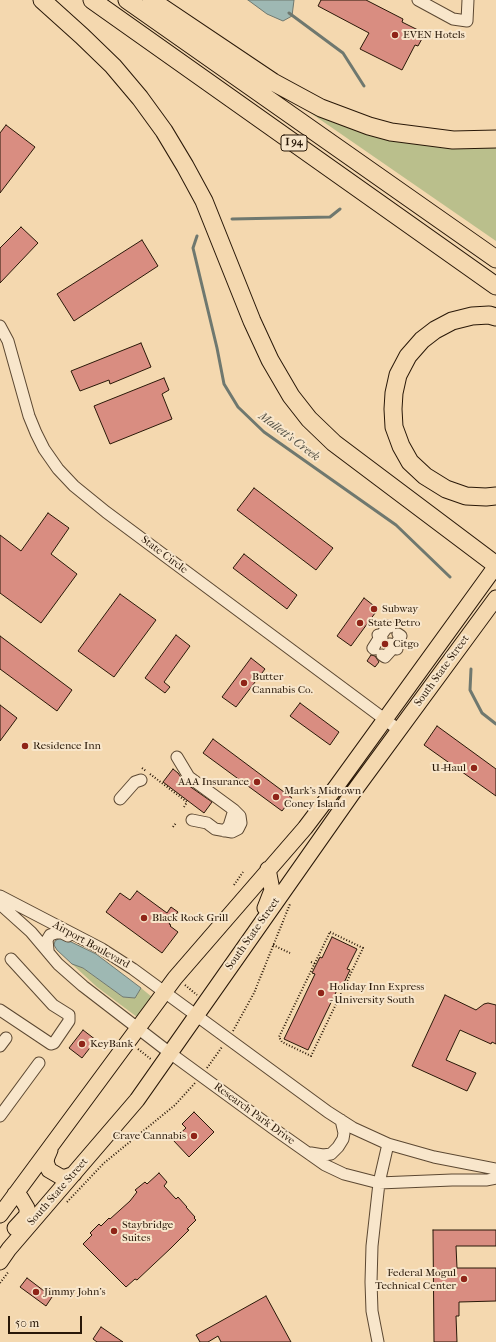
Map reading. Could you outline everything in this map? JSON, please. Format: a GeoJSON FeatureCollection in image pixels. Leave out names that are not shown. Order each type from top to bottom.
{"type":"FeatureCollection","features":[{"type":"Feature","properties":{"kind":"highway"},"geometry":{"type":"LineString","coordinates":[[42,0],[113,66],[140,98],[164,131],[186,166],[204,201],[252,321],[270,360],[291,396],[309,419],[334,443],[496,565]]}},
{"type":"Feature","properties":{"kind":"highway","name":"I 94"},"geometry":{"type":"LineString","coordinates":[[92,0],[496,286]]}},
{"type":"Feature","properties":{"kind":"highway","name":"I 94"},"geometry":{"type":"LineString","coordinates":[[128,0],[496,259]]}},
{"type":"Feature","properties":{"kind":"highway"},"geometry":{"type":"LineString","coordinates":[[151,0],[273,82],[321,108],[369,126],[392,132],[453,140],[496,139]]}},
{"type":"Feature","properties":{"kind":"highway"},"geometry":{"type":"LineString","coordinates":[[447,225],[496,252]]}},
{"type":"Feature","properties":{"kind":"highway"},"geometry":{"type":"LineString","coordinates":[[496,317],[489,315],[472,316],[452,321],[435,330],[422,340],[408,356],[398,375],[394,393],[393,409],[394,427],[401,446],[410,462],[425,476],[446,489],[466,496],[496,496]]}},
{"type":"Feature","properties":{"kind":"main road","name":"South State Street"},"geometry":{"type":"LineString","coordinates":[[0,1215],[174,978],[304,828],[332,793],[411,686],[496,565]]}},
{"type":"Feature","properties":{"kind":"main road","name":"South State Street"},"geometry":{"type":"LineString","coordinates":[[5,1266],[9,1249],[128,1111],[197,1016],[352,794],[496,598]]}},
{"type":"Feature","properties":{"kind":"main road"},"geometry":{"type":"LineString","coordinates":[[225,974],[246,937],[267,906],[272,890],[268,869]]}},
{"type":"Feature","properties":{"kind":"main road"},"geometry":{"type":"LineString","coordinates":[[52,1145],[46,1162],[50,1170],[61,1177],[74,1174]]}},
{"type":"Feature","properties":{"kind":"main road"},"geometry":{"type":"LineString","coordinates":[[0,1248],[27,1214],[27,1208],[16,1194]]}},
{"type":"Feature","properties":{"kind":"street"},"geometry":{"type":"LineString","coordinates":[[418,0],[453,19],[467,21],[468,0]]}},
{"type":"Feature","properties":{"kind":"street","name":"State Circle"},"geometry":{"type":"LineString","coordinates":[[0,326],[8,341],[29,416],[36,433],[44,449],[58,469],[74,486],[106,512],[399,730]]}},
{"type":"Feature","properties":{"kind":"street"},"geometry":{"type":"LineString","coordinates":[[387,642],[373,648],[385,657],[387,642],[388,626],[401,636],[387,642]]}},
{"type":"Feature","properties":{"kind":"street"},"geometry":{"type":"LineString","coordinates":[[411,686],[425,695]]}},
{"type":"Feature","properties":{"kind":"street"},"geometry":{"type":"LineString","coordinates":[[177,757],[189,777],[234,810],[240,816],[241,823],[238,829],[232,832],[215,829],[207,823],[192,820]]}},
{"type":"Feature","properties":{"kind":"street"},"geometry":{"type":"LineString","coordinates":[[120,799],[135,782],[144,776]]}},
{"type":"Feature","properties":{"kind":"street","name":"Airport Boulevard"},"geometry":{"type":"LineString","coordinates":[[0,896],[102,949],[133,969],[197,1016]]}},
{"type":"Feature","properties":{"kind":"street","name":"Airport Boulevard"},"geometry":{"type":"LineString","coordinates":[[0,904],[32,932],[58,964],[138,1029]]}},
{"type":"Feature","properties":{"kind":"street"},"geometry":{"type":"LineString","coordinates":[[48,950],[47,940],[50,935],[56,933],[62,933],[88,947],[102,949]]}},
{"type":"Feature","properties":{"kind":"street"},"geometry":{"type":"LineString","coordinates":[[0,1010],[51,1044],[54,1043],[69,1021],[69,1014],[49,1002],[11,959]]}},
{"type":"Feature","properties":{"kind":"street"},"geometry":{"type":"LineString","coordinates":[[197,1016],[328,1112],[353,1128],[388,1144],[434,1158],[496,1169]]}},
{"type":"Feature","properties":{"kind":"street","name":"Research Park Drive"},"geometry":{"type":"LineString","coordinates":[[138,1029],[307,1152],[326,1165],[344,1174],[379,1183],[488,1180],[496,1178]]}},
{"type":"Feature","properties":{"kind":"street"},"geometry":{"type":"LineString","coordinates":[[0,1116],[39,1063]]}},
{"type":"Feature","properties":{"kind":"street"},"geometry":{"type":"LineString","coordinates":[[307,1152],[323,1155],[331,1154],[343,1139],[344,1133],[341,1120]]}},
{"type":"Feature","properties":{"kind":"street"},"geometry":{"type":"LineString","coordinates":[[378,1342],[372,1311],[371,1282],[374,1224],[379,1183],[388,1144]]}},
{"type":"Feature","properties":{"kind":"path"},"geometry":{"type":"LineString","coordinates":[[144,776],[188,802],[184,807]]}},
{"type":"Feature","properties":{"kind":"path"},"geometry":{"type":"LineString","coordinates":[[173,827],[176,823]]}},
{"type":"Feature","properties":{"kind":"path"},"geometry":{"type":"LineString","coordinates":[[234,885],[243,872]]}},
{"type":"Feature","properties":{"kind":"path"},"geometry":{"type":"LineString","coordinates":[[232,1032],[254,993],[293,899]]}},
{"type":"Feature","properties":{"kind":"path"},"geometry":{"type":"LineString","coordinates":[[330,932],[363,948],[311,1056],[282,1042],[279,1037],[315,964],[330,932]]}},
{"type":"Feature","properties":{"kind":"path"},"geometry":{"type":"LineString","coordinates":[[273,945],[290,953]]}},
{"type":"Feature","properties":{"kind":"path"},"geometry":{"type":"LineString","coordinates":[[311,962],[315,964]]}},
{"type":"Feature","properties":{"kind":"path"},"geometry":{"type":"LineString","coordinates":[[184,985],[202,998]]}},
{"type":"Feature","properties":{"kind":"path"},"geometry":{"type":"LineString","coordinates":[[134,1046],[154,1062]]}},
{"type":"Feature","properties":{"kind":"path"},"geometry":{"type":"LineString","coordinates":[[207,1068],[222,1047]]}},
{"type":"Feature","properties":{"kind":"path"},"geometry":{"type":"LineString","coordinates":[[66,1203],[104,1163],[170,1109],[196,1082]]}},
{"type":"Feature","properties":{"kind":"path"},"geometry":{"type":"LineString","coordinates":[[0,1283],[5,1266]]}},
{"type":"Feature","properties":{"kind":"green space"},"geometry":{"type":"Polygon","coordinates":[[[286,96],[343,122],[496,144],[496,241],[286,96]]]}},
{"type":"Feature","properties":{"kind":"green space"},"geometry":{"type":"Polygon","coordinates":[[[72,964],[83,968],[123,997],[135,998],[141,988],[152,997],[137,1017],[97,987],[72,964]]]}},
{"type":"Feature","properties":{"kind":"water"},"geometry":{"type":"Polygon","coordinates":[[[248,0],[294,0],[292,16],[283,21],[267,14],[248,0]]]}},
{"type":"Feature","properties":{"kind":"water"},"geometry":{"type":"Polygon","coordinates":[[[60,938],[96,954],[141,988],[135,998],[123,997],[83,968],[72,964],[57,950],[54,945],[55,941],[60,938]]]}},
{"type":"Feature","properties":{"kind":"building","name":"EVEN Hotels"},"geometry":{"type":"Polygon","coordinates":[[[321,0],[366,0],[403,19],[402,22],[422,32],[421,34],[424,35],[418,46],[415,45],[402,70],[360,49],[369,33],[318,6],[321,0]]]}},
{"type":"Feature","properties":{"kind":"building"},"geometry":{"type":"Polygon","coordinates":[[[6,125],[35,147],[0,193],[0,133],[6,125]]]}},
{"type":"Feature","properties":{"kind":"building"},"geometry":{"type":"Polygon","coordinates":[[[21,227],[38,243],[0,283],[0,248],[21,227]]]}},
{"type":"Feature","properties":{"kind":"building"},"geometry":{"type":"Polygon","coordinates":[[[142,240],[158,266],[74,321],[57,294],[142,240]]]}},
{"type":"Feature","properties":{"kind":"building"},"geometry":{"type":"Polygon","coordinates":[[[141,343],[151,367],[110,384],[109,380],[80,391],[71,371],[141,343]]]}},
{"type":"Feature","properties":{"kind":"building"},"geometry":{"type":"Polygon","coordinates":[[[164,378],[169,390],[162,394],[172,419],[110,444],[94,406],[164,378]]]}},
{"type":"Feature","properties":{"kind":"building"},"geometry":{"type":"Polygon","coordinates":[[[254,488],[333,548],[316,570],[237,510],[254,488]]]}},
{"type":"Feature","properties":{"kind":"building"},"geometry":{"type":"Polygon","coordinates":[[[48,513],[69,528],[51,554],[77,574],[41,623],[0,593],[0,535],[21,551],[48,513]]]}},
{"type":"Feature","properties":{"kind":"building"},"geometry":{"type":"Polygon","coordinates":[[[244,554],[297,595],[287,609],[233,568],[244,554]]]}},
{"type":"Feature","properties":{"kind":"building"},"geometry":{"type":"Polygon","coordinates":[[[120,594],[156,620],[114,677],[78,651],[120,594]]]}},
{"type":"Feature","properties":{"kind":"building"},"geometry":{"type":"Polygon","coordinates":[[[364,598],[378,609],[351,646],[337,636],[364,598]]]}},
{"type":"Feature","properties":{"kind":"building"},"geometry":{"type":"Polygon","coordinates":[[[176,635],[190,646],[164,682],[170,687],[165,693],[145,678],[176,635]]]}},
{"type":"Feature","properties":{"kind":"building"},"geometry":{"type":"Polygon","coordinates":[[[0,636],[72,690],[57,711],[0,669],[0,636]]]}},
{"type":"Feature","properties":{"kind":"building"},"geometry":{"type":"Polygon","coordinates":[[[371,655],[375,656],[379,662],[375,667],[367,661],[371,655]]]}},
{"type":"Feature","properties":{"kind":"building","name":"Butter Cannabis Co."},"geometry":{"type":"Polygon","coordinates":[[[251,658],[265,669],[236,707],[222,697],[251,658]]]}},
{"type":"Feature","properties":{"kind":"building"},"geometry":{"type":"Polygon","coordinates":[[[300,703],[339,732],[330,745],[290,716],[300,703]]]}},
{"type":"Feature","properties":{"kind":"building"},"geometry":{"type":"Polygon","coordinates":[[[0,705],[17,718],[0,741],[0,705]]]}},
{"type":"Feature","properties":{"kind":"building"},"geometry":{"type":"Polygon","coordinates":[[[437,726],[496,769],[496,796],[424,745],[437,726]]]}},
{"type":"Feature","properties":{"kind":"building"},"geometry":{"type":"Polygon","coordinates":[[[213,739],[292,798],[282,811],[203,753],[213,739]]]}},
{"type":"Feature","properties":{"kind":"building"},"geometry":{"type":"Polygon","coordinates":[[[173,769],[185,783],[212,802],[204,813],[163,782],[173,769]]]}},
{"type":"Feature","properties":{"kind":"building","name":"Black Rock Grill"},"geometry":{"type":"Polygon","coordinates":[[[137,891],[167,913],[171,907],[178,912],[169,924],[178,932],[162,953],[106,912],[120,893],[130,900],[137,891]]]}},
{"type":"Feature","properties":{"kind":"building","name":"Holiday Inn Express - University South"},"geometry":{"type":"Polygon","coordinates":[[[332,937],[357,949],[347,969],[350,970],[342,987],[339,986],[308,1050],[284,1039],[315,974],[312,973],[320,957],[322,958],[332,937]]]}},
{"type":"Feature","properties":{"kind":"building"},"geometry":{"type":"Polygon","coordinates":[[[445,995],[476,1010],[488,1003],[496,1005],[496,1044],[492,1042],[491,1044],[460,1030],[446,1060],[476,1073],[467,1091],[412,1066],[445,995]]]}},
{"type":"Feature","properties":{"kind":"building","name":"KeyBank"},"geometry":{"type":"Polygon","coordinates":[[[83,1030],[96,1040],[82,1058],[69,1048],[83,1030]]]}},
{"type":"Feature","properties":{"kind":"building","name":"Crave Cannabis"},"geometry":{"type":"Polygon","coordinates":[[[194,1112],[214,1132],[189,1157],[173,1140],[186,1128],[182,1124],[194,1112]]]}},
{"type":"Feature","properties":{"kind":"building","name":"Staybridge Suites"},"geometry":{"type":"Polygon","coordinates":[[[159,1173],[167,1182],[164,1186],[176,1199],[178,1197],[196,1220],[187,1229],[189,1230],[171,1248],[137,1280],[135,1279],[126,1287],[83,1244],[92,1235],[90,1233],[99,1224],[101,1226],[130,1201],[137,1192],[135,1190],[145,1182],[147,1184],[159,1173]]]}},
{"type":"Feature","properties":{"kind":"building","name":"Federal Mogul Technical Center"},"geometry":{"type":"Polygon","coordinates":[[[433,1230],[496,1230],[496,1246],[456,1246],[457,1268],[496,1268],[496,1301],[459,1302],[459,1316],[456,1316],[457,1342],[434,1342],[433,1230]]]}},
{"type":"Feature","properties":{"kind":"building","name":"Jimmy John's"},"geometry":{"type":"Polygon","coordinates":[[[27,1278],[52,1297],[46,1306],[20,1287],[27,1278]]]}},
{"type":"Feature","properties":{"kind":"building"},"geometry":{"type":"Polygon","coordinates":[[[266,1296],[291,1342],[221,1342],[218,1336],[208,1342],[200,1342],[196,1335],[266,1296]]]}},
{"type":"Feature","properties":{"kind":"building"},"geometry":{"type":"Polygon","coordinates":[[[101,1327],[123,1342],[97,1342],[93,1339],[101,1327]]]}},
{"type":"Feature","properties":{"kind":"waterway","name":"Mallett's Creek"},"geometry":{"type":"LineString","coordinates":[[289,13],[343,53],[364,86]]}},
{"type":"Feature","properties":{"kind":"waterway","name":"Mallett's Creek"},"geometry":{"type":"LineString","coordinates":[[232,219],[330,217],[340,209]]}},
{"type":"Feature","properties":{"kind":"waterway","name":"Mallett's Creek"},"geometry":{"type":"LineString","coordinates":[[197,236],[193,248],[224,384],[238,407],[264,432],[396,525],[450,577]]}},
{"type":"Feature","properties":{"kind":"waterway","name":"Mallett's Creek"},"geometry":{"type":"LineString","coordinates":[[471,669],[470,690],[482,713],[496,724]]}},
{"type":"Feature","properties":{"kind":"place","name":"EVEN Hotels"},"geometry":{"type":"Point","coordinates":[395,35]}},
{"type":"Feature","properties":{"kind":"place","name":"Subway"},"geometry":{"type":"Point","coordinates":[374,609]}},
{"type":"Feature","properties":{"kind":"place","name":"State Petro"},"geometry":{"type":"Point","coordinates":[360,623]}},
{"type":"Feature","properties":{"kind":"place","name":"Citgo"},"geometry":{"type":"Point","coordinates":[385,644]}},
{"type":"Feature","properties":{"kind":"place","name":"Butter Cannabis Co."},"geometry":{"type":"Point","coordinates":[244,683]}},
{"type":"Feature","properties":{"kind":"place","name":"Residence Inn"},"geometry":{"type":"Point","coordinates":[25,746]}},
{"type":"Feature","properties":{"kind":"place","name":"U-Haul"},"geometry":{"type":"Point","coordinates":[474,768]}},
{"type":"Feature","properties":{"kind":"place","name":"AAA Insurance"},"geometry":{"type":"Point","coordinates":[257,782]}},
{"type":"Feature","properties":{"kind":"place","name":"Mark's Midtown Coney Island"},"geometry":{"type":"Point","coordinates":[276,797]}},
{"type":"Feature","properties":{"kind":"place","name":"Black Rock Grill"},"geometry":{"type":"Point","coordinates":[144,918]}},
{"type":"Feature","properties":{"kind":"place","name":"Holiday Inn Express - University South"},"geometry":{"type":"Point","coordinates":[321,993]}},
{"type":"Feature","properties":{"kind":"place","name":"KeyBank"},"geometry":{"type":"Point","coordinates":[82,1044]}},
{"type":"Feature","properties":{"kind":"place","name":"Crave Cannabis"},"geometry":{"type":"Point","coordinates":[194,1136]}},
{"type":"Feature","properties":{"kind":"place","name":"Staybridge Suites"},"geometry":{"type":"Point","coordinates":[114,1231]}},
{"type":"Feature","properties":{"kind":"place","name":"Federal Mogul Technical Center"},"geometry":{"type":"Point","coordinates":[464,1279]}},
{"type":"Feature","properties":{"kind":"place","name":"Jimmy John's"},"geometry":{"type":"Point","coordinates":[36,1292]}}]}
